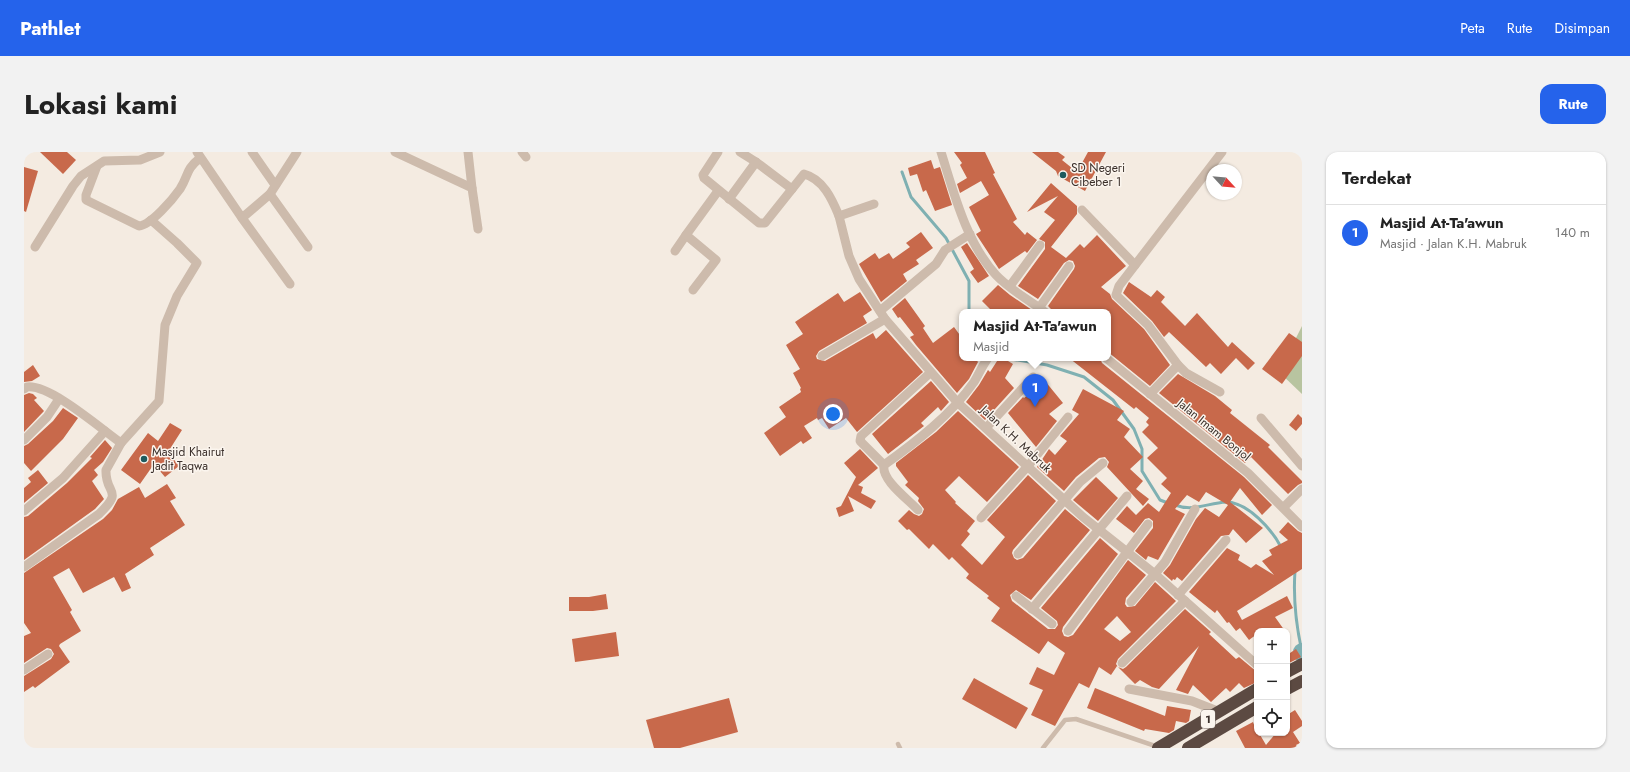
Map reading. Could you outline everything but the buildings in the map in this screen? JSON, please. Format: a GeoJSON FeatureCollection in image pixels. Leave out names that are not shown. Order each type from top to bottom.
{"type":"FeatureCollection","features":[{"type":"Feature","properties":{"kind":"highway"},"geometry":{"type":"LineString","coordinates":[[1290,687],[1302,681]]}},
{"type":"Feature","properties":{"kind":"highway","name":"1"},"geometry":{"type":"LineString","coordinates":[[1159,748],[1254,691]]}},
{"type":"Feature","properties":{"kind":"highway","name":"1"},"geometry":{"type":"LineString","coordinates":[[1196,746],[1254,709]]}},
{"type":"Feature","properties":{"kind":"street"},"geometry":{"type":"LineString","coordinates":[[35,247],[73,186],[82,176],[104,161],[140,160],[160,152]]}},
{"type":"Feature","properties":{"kind":"street"},"geometry":{"type":"LineString","coordinates":[[252,152],[275,185]]}},
{"type":"Feature","properties":{"kind":"street"},"geometry":{"type":"LineString","coordinates":[[242,218],[270,194],[297,152]]}},
{"type":"Feature","properties":{"kind":"street"},"geometry":{"type":"LineString","coordinates":[[395,152],[472,188]]}},
{"type":"Feature","properties":{"kind":"street"},"geometry":{"type":"LineString","coordinates":[[468,152],[478,229]]}},
{"type":"Feature","properties":{"kind":"street"},"geometry":{"type":"LineString","coordinates":[[718,152],[703,177],[718,191],[762,223],[792,189],[740,152]]}},
{"type":"Feature","properties":{"kind":"street"},"geometry":{"type":"LineString","coordinates":[[941,152],[970,234],[988,265],[996,275],[1038,309],[1069,266]]}},
{"type":"Feature","properties":{"kind":"street"},"geometry":{"type":"LineString","coordinates":[[1220,392],[1194,378],[1178,365],[1148,325],[1116,295],[1119,286],[1222,152]]}},
{"type":"Feature","properties":{"kind":"street"},"geometry":{"type":"LineString","coordinates":[[97,166],[86,195],[88,203],[139,226],[146,225],[180,189],[190,166],[199,155],[290,284]]}},
{"type":"Feature","properties":{"kind":"street"},"geometry":{"type":"LineString","coordinates":[[729,199],[756,162]]}},
{"type":"Feature","properties":{"kind":"street","name":"Jalan K.H. Mabruk"},"geometry":{"type":"LineString","coordinates":[[792,189],[804,174],[811,176],[830,196],[839,216],[849,256],[859,279],[883,315],[930,373],[957,402],[1065,501],[1155,574],[1256,664]]}},
{"type":"Feature","properties":{"kind":"street"},"geometry":{"type":"LineString","coordinates":[[675,250],[718,191]]}},
{"type":"Feature","properties":{"kind":"street"},"geometry":{"type":"LineString","coordinates":[[270,194],[308,247]]}},
{"type":"Feature","properties":{"kind":"street"},"geometry":{"type":"LineString","coordinates":[[839,216],[874,204]]}},
{"type":"Feature","properties":{"kind":"street"},"geometry":{"type":"LineString","coordinates":[[1082,210],[1135,265]]}},
{"type":"Feature","properties":{"kind":"street"},"geometry":{"type":"LineString","coordinates":[[24,567],[99,514],[110,504],[113,496],[106,470],[122,443],[159,401],[165,325],[177,296],[196,263],[177,243],[150,220]]}},
{"type":"Feature","properties":{"kind":"street"},"geometry":{"type":"LineString","coordinates":[[822,356],[883,315],[936,264],[948,247],[970,234]]}},
{"type":"Feature","properties":{"kind":"street"},"geometry":{"type":"LineString","coordinates":[[686,235],[716,260],[693,290]]}},
{"type":"Feature","properties":{"kind":"street"},"geometry":{"type":"LineString","coordinates":[[1010,286],[1040,245]]}},
{"type":"Feature","properties":{"kind":"street"},"geometry":{"type":"LineString","coordinates":[[918,510],[885,477],[883,470],[884,465],[907,448],[957,402],[974,382],[986,361]]}},
{"type":"Feature","properties":{"kind":"street","name":"Jalan Imam Bonjol"},"geometry":{"type":"LineString","coordinates":[[1110,361],[1248,473],[1284,507],[1302,527]]}},
{"type":"Feature","properties":{"kind":"street"},"geometry":{"type":"LineString","coordinates":[[1150,394],[1178,365]]}},
{"type":"Feature","properties":{"kind":"street"},"geometry":{"type":"LineString","coordinates":[[884,465],[863,446],[860,441],[861,436],[930,373]]}},
{"type":"Feature","properties":{"kind":"street"},"geometry":{"type":"LineString","coordinates":[[986,428],[1033,377]]}},
{"type":"Feature","properties":{"kind":"street"},"geometry":{"type":"LineString","coordinates":[[24,389],[31,386],[59,399],[78,410],[122,443]]}},
{"type":"Feature","properties":{"kind":"street"},"geometry":{"type":"LineString","coordinates":[[24,440],[47,417],[59,399]]}},
{"type":"Feature","properties":{"kind":"street"},"geometry":{"type":"LineString","coordinates":[[981,518],[1028,466],[1068,417]]}},
{"type":"Feature","properties":{"kind":"street"},"geometry":{"type":"LineString","coordinates":[[1262,418],[1302,466]]}},
{"type":"Feature","properties":{"kind":"street"},"geometry":{"type":"LineString","coordinates":[[24,511],[62,478],[106,431]]}},
{"type":"Feature","properties":{"kind":"street"},"geometry":{"type":"LineString","coordinates":[[1018,554],[1080,482],[1103,463]]}},
{"type":"Feature","properties":{"kind":"street"},"geometry":{"type":"LineString","coordinates":[[1284,507],[1302,489]]}},
{"type":"Feature","properties":{"kind":"street"},"geometry":{"type":"LineString","coordinates":[[1032,610],[1127,496]]}},
{"type":"Feature","properties":{"kind":"street"},"geometry":{"type":"LineString","coordinates":[[1131,602],[1165,562],[1195,509]]}},
{"type":"Feature","properties":{"kind":"street"},"geometry":{"type":"LineString","coordinates":[[1068,631],[1126,551],[1148,524]]}},
{"type":"Feature","properties":{"kind":"street"},"geometry":{"type":"LineString","coordinates":[[1178,595],[1226,540]]}},
{"type":"Feature","properties":{"kind":"street"},"geometry":{"type":"LineString","coordinates":[[1016,596],[1032,610],[1052,624]]}},
{"type":"Feature","properties":{"kind":"street"},"geometry":{"type":"LineString","coordinates":[[1122,663],[1185,601]]}},
{"type":"Feature","properties":{"kind":"street"},"geometry":{"type":"LineString","coordinates":[[24,670],[48,654]]}},
{"type":"Feature","properties":{"kind":"street"},"geometry":{"type":"LineString","coordinates":[[1129,689],[1192,701],[1220,712]]}},
{"type":"Feature","properties":{"kind":"lane"},"geometry":{"type":"LineString","coordinates":[[1043,748],[1065,720],[1076,720],[1159,748]]}},
{"type":"Feature","properties":{"kind":"green space"},"geometry":{"type":"Polygon","coordinates":[[[1302,326],[1302,394],[1279,372],[1302,326]]]}},
{"type":"Feature","properties":{"kind":"waterway"},"geometry":{"type":"LineString","coordinates":[[902,172],[911,197],[946,238],[969,281],[969,309]]}},
{"type":"Feature","properties":{"kind":"waterway"},"geometry":{"type":"LineString","coordinates":[[1023,361],[1047,365],[1084,377],[1113,400],[1134,429],[1142,449],[1142,471],[1160,500],[1168,503]]}},
{"type":"Feature","properties":{"kind":"waterway"},"geometry":{"type":"LineString","coordinates":[[1175,505],[1188,508],[1226,502],[1234,503],[1243,507],[1258,518],[1272,533],[1281,547]]}},
{"type":"Feature","properties":{"kind":"waterway"},"geometry":{"type":"LineString","coordinates":[[1295,571],[1294,592],[1298,632],[1302,652]]}},
{"type":"Feature","properties":{"kind":"place","name":"SD Negeri Cibeber 1"},"geometry":{"type":"Point","coordinates":[1063,175]}},
{"type":"Feature","properties":{"kind":"place","name":"Masjid At-Ta'awun"},"geometry":{"type":"Point","coordinates":[1035,407]}},
{"type":"Feature","properties":{"kind":"place","name":"Masjid Khairut Jadit Taqwa"},"geometry":{"type":"Point","coordinates":[144,459]}}]}
